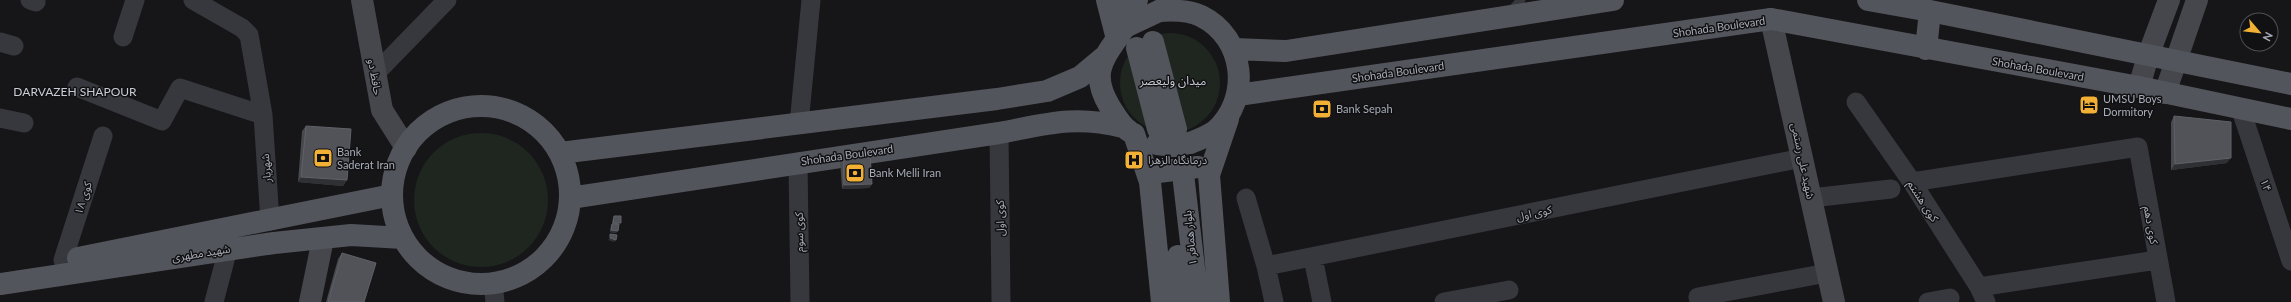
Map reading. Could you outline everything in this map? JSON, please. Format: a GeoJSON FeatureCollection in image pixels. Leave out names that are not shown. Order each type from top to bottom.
{"type":"FeatureCollection","features":[{"type":"Feature","properties":{"kind":"main road","name":"حافظ دو"},"geometry":{"type":"LineString","coordinates":[[362,0],[374,74],[382,110],[406,148]]}},
{"type":"Feature","properties":{"kind":"main road"},"geometry":{"type":"LineString","coordinates":[[1162,302],[1178,174],[1228,116],[1238,95],[1240,72],[1234,49],[1220,30],[1181,0]]}},
{"type":"Feature","properties":{"kind":"main road"},"geometry":{"type":"LineString","coordinates":[[1234,49],[1286,51],[1514,8],[1613,0]]}},
{"type":"Feature","properties":{"kind":"main road"},"geometry":{"type":"LineString","coordinates":[[1868,0],[1930,11],[2291,84]]}},
{"type":"Feature","properties":{"kind":"main road"},"geometry":{"type":"LineString","coordinates":[[2140,87],[2148,56],[2169,0]]}},
{"type":"Feature","properties":{"kind":"main road"},"geometry":{"type":"LineString","coordinates":[[2165,93],[2197,0]]}},
{"type":"Feature","properties":{"kind":"main road"},"geometry":{"type":"LineString","coordinates":[[1117,2],[1121,33]]}},
{"type":"Feature","properties":{"kind":"main road"},"geometry":{"type":"LineString","coordinates":[[1201,16],[1179,10],[1159,11],[1121,33],[1104,57],[1100,67],[1100,83],[1104,97],[1128,130],[1178,174],[1219,302]]}},
{"type":"Feature","properties":{"kind":"main road"},"geometry":{"type":"LineString","coordinates":[[1926,49],[1930,11]]}},
{"type":"Feature","properties":{"kind":"main road","name":"Shohada Boulevard"},"geometry":{"type":"LineString","coordinates":[[1238,95],[1771,19],[1926,49],[2140,87],[2241,110],[2291,119]]}},
{"type":"Feature","properties":{"kind":"main road","name":"شهید علی رستمی"},"geometry":{"type":"LineString","coordinates":[[1771,19],[1834,302]]}},
{"type":"Feature","properties":{"kind":"main road"},"geometry":{"type":"LineString","coordinates":[[1145,45],[1170,136]]}},
{"type":"Feature","properties":{"kind":"main road"},"geometry":{"type":"LineString","coordinates":[[560,153],[997,99],[1047,91],[1080,77],[1104,57]]}},
{"type":"Feature","properties":{"kind":"main road"},"geometry":{"type":"LineString","coordinates":[[485,106],[508,110],[529,120],[547,134],[560,153],[568,175],[570,198],[567,221],[557,242],[542,260],[494,293],[479,284],[456,281],[435,271],[417,256],[403,238],[394,210],[392,195],[396,170],[406,148],[421,130],[440,116],[462,108],[485,106]]}},
{"type":"Feature","properties":{"kind":"main road"},"geometry":{"type":"LineString","coordinates":[[1128,130],[1170,136],[1214,132],[1228,116]]}},
{"type":"Feature","properties":{"kind":"main road","name":"Shohada Boulevard"},"geometry":{"type":"LineString","coordinates":[[570,198],[798,162],[999,133],[1065,120],[1098,121],[1128,130]]}},
{"type":"Feature","properties":{"kind":"main road","name":"بلوار همافر ۱"},"geometry":{"type":"LineString","coordinates":[[1178,174],[1182,302]]}},
{"type":"Feature","properties":{"kind":"main road","name":"بلوار همافر ۱"},"geometry":{"type":"LineString","coordinates":[[1178,174],[1198,302]]}},
{"type":"Feature","properties":{"kind":"main road","name":"شهید مطهری"},"geometry":{"type":"LineString","coordinates":[[0,268],[63,260],[270,221],[392,195]]}},
{"type":"Feature","properties":{"kind":"main road","name":"شهید مطهری"},"geometry":{"type":"LineString","coordinates":[[0,284],[228,249],[351,235],[403,238]]}},
{"type":"Feature","properties":{"kind":"main road"},"geometry":{"type":"LineString","coordinates":[[310,302],[324,239]]}},
{"type":"Feature","properties":{"kind":"street"},"geometry":{"type":"LineString","coordinates":[[123,37],[135,0]]}},
{"type":"Feature","properties":{"kind":"street","name":"شهریار"},"geometry":{"type":"LineString","coordinates":[[193,0],[242,28],[249,35],[263,116],[270,221]]}},
{"type":"Feature","properties":{"kind":"street"},"geometry":{"type":"LineString","coordinates":[[374,74],[447,0]]}},
{"type":"Feature","properties":{"kind":"street"},"geometry":{"type":"LineString","coordinates":[[799,124],[811,0]]}},
{"type":"Feature","properties":{"kind":"street"},"geometry":{"type":"LineString","coordinates":[[77,88],[162,121],[180,88],[263,116]]}},
{"type":"Feature","properties":{"kind":"street","name":"کوی هشتم"},"geometry":{"type":"LineString","coordinates":[[1856,102],[1912,182],[1982,294]]}},
{"type":"Feature","properties":{"kind":"street","name":"۱۴"},"geometry":{"type":"LineString","coordinates":[[2241,110],[2291,261]]}},
{"type":"Feature","properties":{"kind":"street"},"geometry":{"type":"LineString","coordinates":[[0,118],[24,123]]}},
{"type":"Feature","properties":{"kind":"street","name":"کوی اول"},"geometry":{"type":"LineString","coordinates":[[999,133],[1001,302]]}},
{"type":"Feature","properties":{"kind":"street","name":"کوی ۱۸"},"geometry":{"type":"LineString","coordinates":[[63,260],[103,136]]}},
{"type":"Feature","properties":{"kind":"street","name":"کوی دهم"},"geometry":{"type":"LineString","coordinates":[[1912,182],[2138,147],[2157,260],[2166,302]]}},
{"type":"Feature","properties":{"kind":"street","name":"کوی اول"},"geometry":{"type":"LineString","coordinates":[[1266,266],[1313,258],[1802,158]]}},
{"type":"Feature","properties":{"kind":"street","name":"کوی سوم"},"geometry":{"type":"LineString","coordinates":[[798,162],[800,302]]}},
{"type":"Feature","properties":{"kind":"street"},"geometry":{"type":"LineString","coordinates":[[1811,198],[1891,189]]}},
{"type":"Feature","properties":{"kind":"street"},"geometry":{"type":"LineString","coordinates":[[1246,198],[1266,266],[1274,302]]}},
{"type":"Feature","properties":{"kind":"street"},"geometry":{"type":"LineString","coordinates":[[214,302],[228,249]]}},
{"type":"Feature","properties":{"kind":"street"},"geometry":{"type":"LineString","coordinates":[[1313,258],[1322,302]]}},
{"type":"Feature","properties":{"kind":"street"},"geometry":{"type":"LineString","coordinates":[[1982,294],[2157,260]]}},
{"type":"Feature","properties":{"kind":"street"},"geometry":{"type":"LineString","coordinates":[[1698,297],[1828,273]]}},
{"type":"Feature","properties":{"kind":"street"},"geometry":{"type":"LineString","coordinates":[[1444,302],[1509,290]]}},
{"type":"Feature","properties":{"kind":"street"},"geometry":{"type":"LineString","coordinates":[[1928,302],[1950,298]]}},
{"type":"Feature","properties":{"kind":"shaded area"},"geometry":{"type":"Polygon","coordinates":[[[1170,33],[1189,37],[1205,48],[1216,64],[1220,83],[1216,102],[1205,118],[1189,129],[1170,133],[1151,129],[1135,118],[1124,102],[1120,83],[1124,64],[1135,48],[1151,37],[1170,33]]]}},
{"type":"Feature","properties":{"kind":"shaded area"},"geometry":{"type":"Polygon","coordinates":[[[488,133],[513,141],[524,148],[533,157],[543,174],[547,187],[547,213],[543,226],[533,243],[524,252],[507,262],[494,266],[474,267],[449,259],[438,252],[429,243],[419,226],[415,213],[414,193],[422,168],[429,157],[438,148],[455,138],[468,134],[488,133]]]}},
{"type":"Feature","properties":{"kind":"building"},"geometry":{"type":"Polygon","coordinates":[[[2174,116],[2231,122],[2231,158],[2175,164],[2174,116]]]}},
{"type":"Feature","properties":{"kind":"building","name":"Bank Saderat Iran"},"geometry":{"type":"Polygon","coordinates":[[[306,126],[351,129],[347,180],[301,177],[306,126]]]}},
{"type":"Feature","properties":{"kind":"building","name":"Bank Melli Iran"},"geometry":{"type":"Polygon","coordinates":[[[870,154],[872,184],[844,185],[843,155],[870,154]]]}},
{"type":"Feature","properties":{"kind":"building"},"geometry":{"type":"Polygon","coordinates":[[[614,216],[621,216],[621,223],[613,223],[614,216]]]}},
{"type":"Feature","properties":{"kind":"building"},"geometry":{"type":"Polygon","coordinates":[[[612,224],[619,224],[618,231],[611,230],[612,224]]]}},
{"type":"Feature","properties":{"kind":"building"},"geometry":{"type":"Polygon","coordinates":[[[610,234],[617,235],[616,240],[610,238],[610,234]]]}},
{"type":"Feature","properties":{"kind":"building"},"geometry":{"type":"Polygon","coordinates":[[[342,253],[376,263],[364,302],[328,302],[342,253]]]}},
{"type":"Feature","properties":{"kind":"place","name":"UMSU Boys Dormitory"},"geometry":{"type":"Point","coordinates":[2089,105]}},
{"type":"Feature","properties":{"kind":"place","name":"Bank Sepah"},"geometry":{"type":"Point","coordinates":[1322,109]}},
{"type":"Feature","properties":{"kind":"place","name":"Bank Saderat Iran"},"geometry":{"type":"Point","coordinates":[323,158]}},
{"type":"Feature","properties":{"kind":"place","name":"درمانگاه الزهرا"},"geometry":{"type":"Point","coordinates":[1134,160]}},
{"type":"Feature","properties":{"kind":"place","name":"Bank Melli Iran"},"geometry":{"type":"Point","coordinates":[855,173]}},
{"type":"Feature","properties":{"kind":"district","name":"میدان ولیعصر"},"geometry":{"type":"Point","coordinates":[1173,81]}},
{"type":"Feature","properties":{"kind":"district","name":"DARVAZEH SHAPOUR"},"geometry":{"type":"Point","coordinates":[75,92]}}]}
